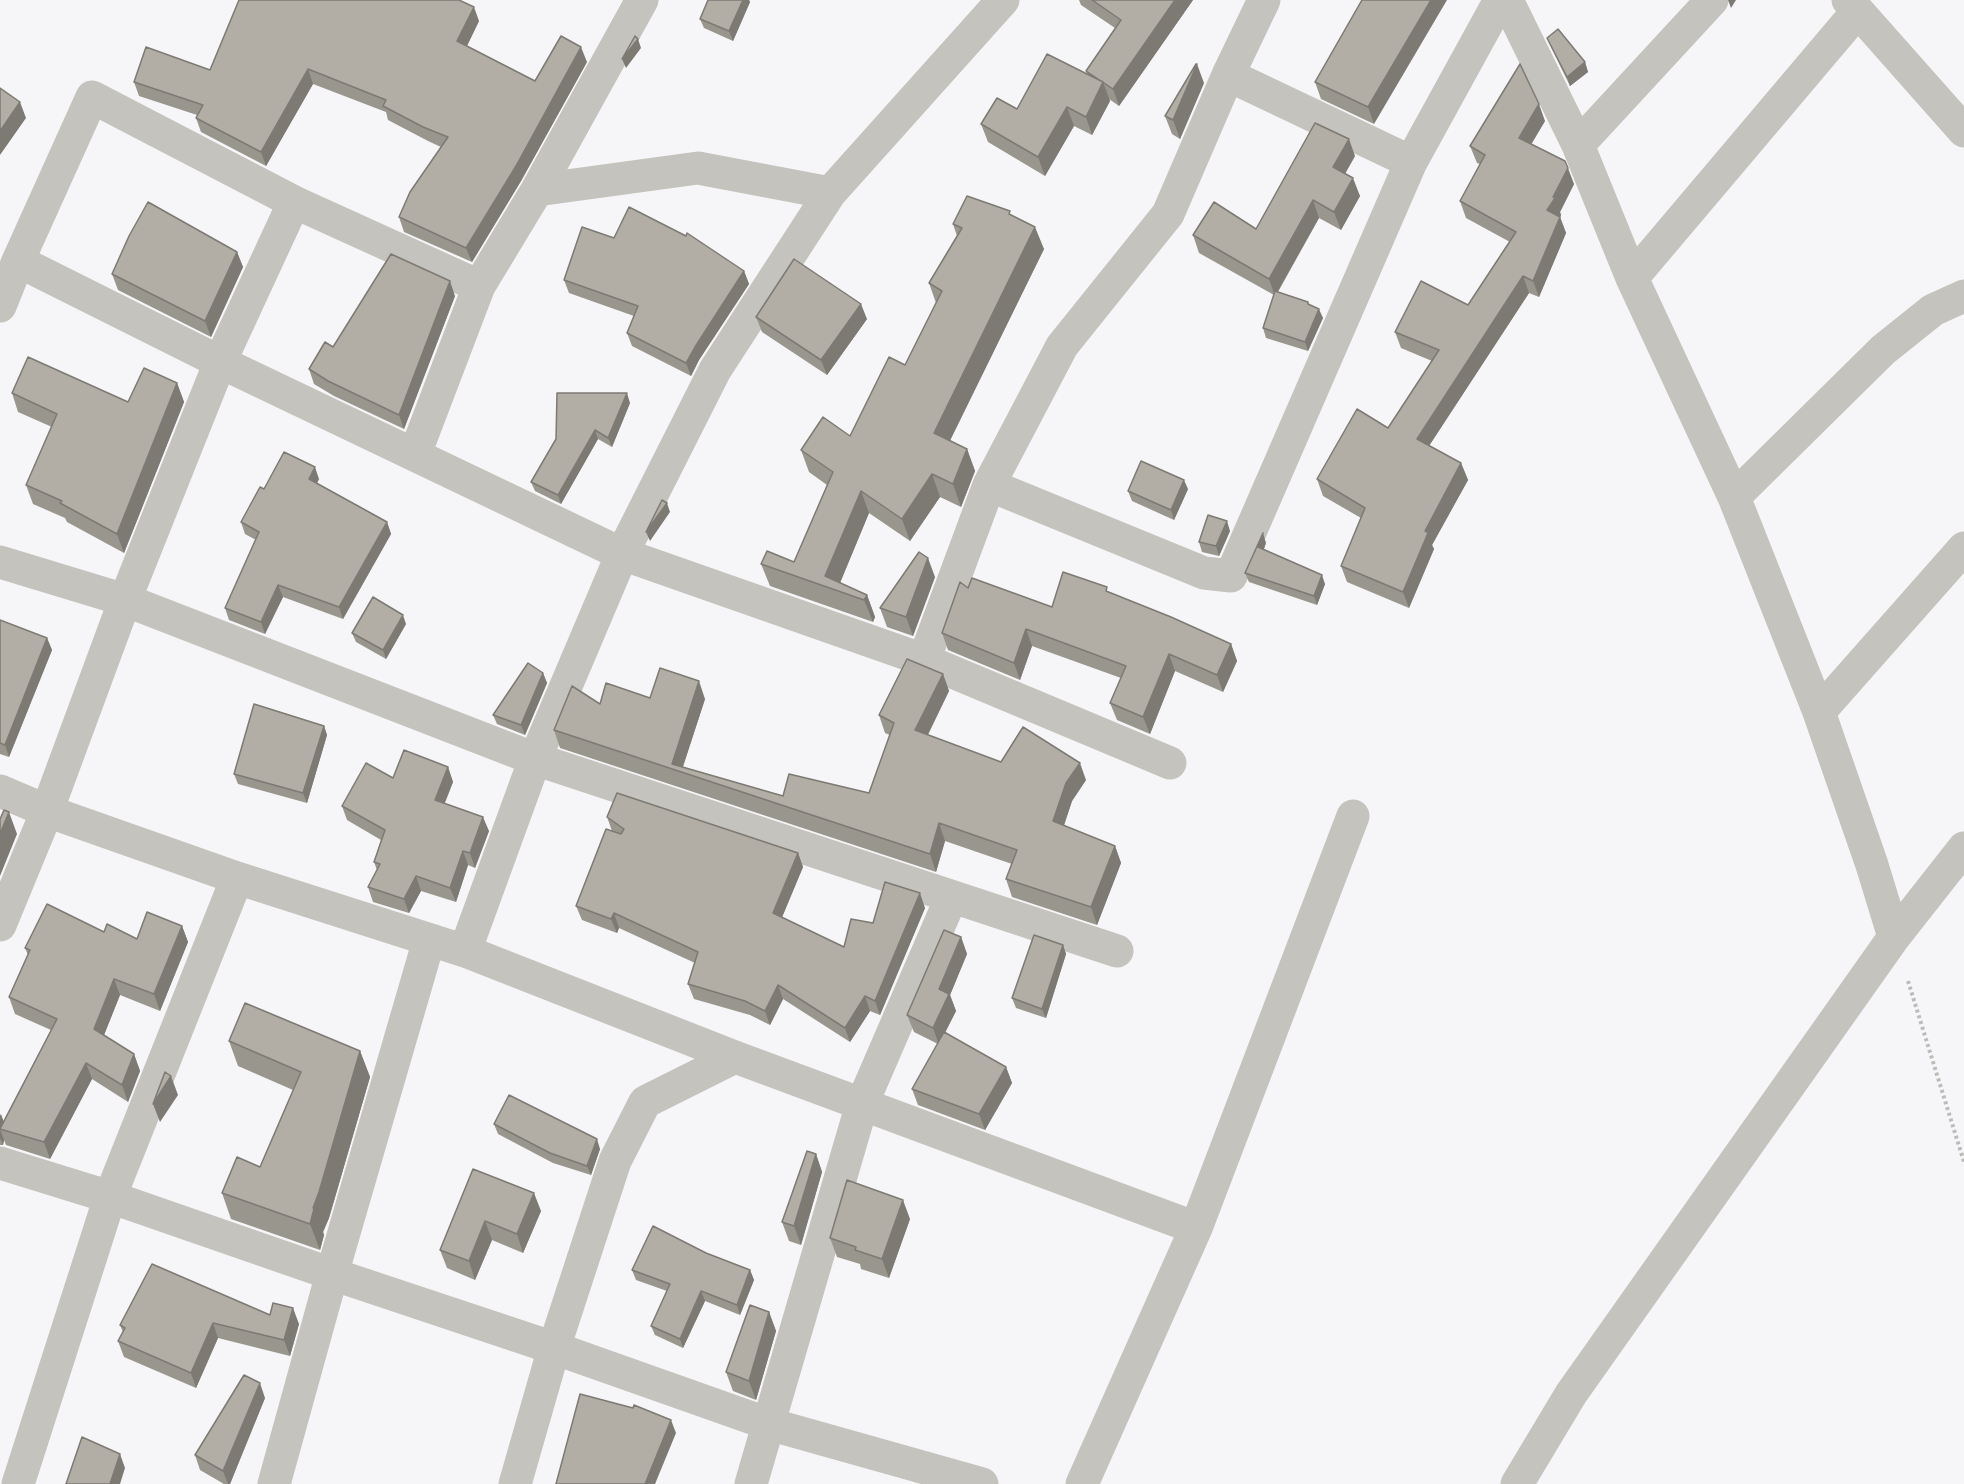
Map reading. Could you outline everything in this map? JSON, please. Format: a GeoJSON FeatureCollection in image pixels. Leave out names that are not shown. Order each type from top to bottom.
{"type":"FeatureCollection","features":[{"type":"Feature","properties":{"kind":"street"},"geometry":{"type":"LineString","coordinates":[[415,454],[479,286],[537,190],[642,0]]}},
{"type":"Feature","properties":{"kind":"street"},"geometry":{"type":"LineString","coordinates":[[465,951],[535,759],[622,554],[715,370],[830,193],[1004,0]]}},
{"type":"Feature","properties":{"kind":"street"},"geometry":{"type":"LineString","coordinates":[[924,660],[989,484],[1062,346],[1168,214],[1228,75],[1264,0]]}},
{"type":"Feature","properties":{"kind":"street"},"geometry":{"type":"LineString","coordinates":[[989,484],[1204,573],[1231,576],[1412,162],[1500,0]]}},
{"type":"Feature","properties":{"kind":"street"},"geometry":{"type":"LineString","coordinates":[[1506,0],[1578,145],[1632,278],[1734,497],[1819,712],[1872,865],[1894,937]]}},
{"type":"Feature","properties":{"kind":"street"},"geometry":{"type":"LineString","coordinates":[[1578,145],[1712,0]]}},
{"type":"Feature","properties":{"kind":"street"},"geometry":{"type":"LineString","coordinates":[[1632,278],[1852,6],[1964,131]]}},
{"type":"Feature","properties":{"kind":"street"},"geometry":{"type":"LineString","coordinates":[[1228,75],[1412,162]]}},
{"type":"Feature","properties":{"kind":"street"},"geometry":{"type":"LineString","coordinates":[[0,306],[92,97],[294,202],[479,286]]}},
{"type":"Feature","properties":{"kind":"street"},"geometry":{"type":"LineString","coordinates":[[537,190],[698,168],[830,193]]}},
{"type":"Feature","properties":{"kind":"street"},"geometry":{"type":"LineString","coordinates":[[0,925],[47,811],[125,600],[220,362],[294,202]]}},
{"type":"Feature","properties":{"kind":"street"},"geometry":{"type":"LineString","coordinates":[[18,261],[220,362],[622,554],[924,660],[1170,763]]}},
{"type":"Feature","properties":{"kind":"street"},"geometry":{"type":"LineString","coordinates":[[1734,497],[1883,350],[1933,310],[1964,296]]}},
{"type":"Feature","properties":{"kind":"street"},"geometry":{"type":"LineString","coordinates":[[1819,712],[1964,548]]}},
{"type":"Feature","properties":{"kind":"street"},"geometry":{"type":"LineString","coordinates":[[0,562],[125,600],[535,759],[1117,951]]}},
{"type":"Feature","properties":{"kind":"street"},"geometry":{"type":"LineString","coordinates":[[0,791],[47,811],[237,878],[465,951],[735,1057],[1196,1228]]}},
{"type":"Feature","properties":{"kind":"street"},"geometry":{"type":"LineString","coordinates":[[1082,1484],[1196,1228],[1353,816]]}},
{"type":"Feature","properties":{"kind":"street"},"geometry":{"type":"LineString","coordinates":[[1517,1484],[1571,1394],[1894,937],[1964,848]]}},
{"type":"Feature","properties":{"kind":"street"},"geometry":{"type":"LineString","coordinates":[[18,1484],[110,1197],[237,878]]}},
{"type":"Feature","properties":{"kind":"street"},"geometry":{"type":"LineString","coordinates":[[751,1484],[862,1104],[951,898]]}},
{"type":"Feature","properties":{"kind":"street"},"geometry":{"type":"LineString","coordinates":[[274,1484],[429,940]]}},
{"type":"Feature","properties":{"kind":"street"},"geometry":{"type":"LineString","coordinates":[[515,1484],[554,1347],[615,1161],[645,1102],[735,1057]]}},
{"type":"Feature","properties":{"kind":"street"},"geometry":{"type":"LineString","coordinates":[[0,1163],[110,1197],[332,1274],[554,1347],[769,1424],[982,1484]]}},
{"type":"Feature","properties":{"kind":"path"},"geometry":{"type":"LineString","coordinates":[[1894,937],[1964,1162]]}},
{"type":"Feature","properties":{"kind":"building"},"geometry":{"type":"Polygon","coordinates":[[[239,0],[459,0],[474,7],[457,41],[535,81],[561,36],[581,47],[516,166],[466,248],[399,217],[410,192],[448,137],[383,106],[386,100],[308,69],[261,152],[196,118],[203,105],[134,82],[146,47],[210,70],[239,0]]]}},
{"type":"Feature","properties":{"kind":"building"},"geometry":{"type":"Polygon","coordinates":[[[708,0],[743,0],[729,31],[700,19],[708,0]]]}},
{"type":"Feature","properties":{"kind":"building"},"geometry":{"type":"Polygon","coordinates":[[[1092,0],[1175,0],[1113,89],[1086,71],[1121,20],[1092,0]]]}},
{"type":"Feature","properties":{"kind":"building"},"geometry":{"type":"Polygon","coordinates":[[[1362,0],[1431,0],[1368,107],[1315,82],[1362,0]]]}},
{"type":"Feature","properties":{"kind":"building"},"geometry":{"type":"Polygon","coordinates":[[[1558,29],[1585,62],[1567,77],[1547,38],[1558,29]]]}},
{"type":"Feature","properties":{"kind":"building"},"geometry":{"type":"Polygon","coordinates":[[[635,36],[638,39],[622,59],[635,36]]]}},
{"type":"Feature","properties":{"kind":"building"},"geometry":{"type":"Polygon","coordinates":[[[1047,54],[1103,82],[1086,117],[1067,107],[1038,157],[981,124],[997,98],[1017,109],[1047,54]]]}},
{"type":"Feature","properties":{"kind":"building"},"geometry":{"type":"Polygon","coordinates":[[[1196,64],[1173,120],[1165,116],[1196,64]]]}},
{"type":"Feature","properties":{"kind":"building"},"geometry":{"type":"Polygon","coordinates":[[[1520,64],[1539,104],[1519,138],[1565,161],[1568,168],[1547,210],[1560,217],[1533,281],[1523,276],[1417,439],[1461,463],[1425,531],[1428,533],[1403,592],[1341,566],[1365,508],[1317,479],[1357,409],[1388,428],[1439,350],[1395,332],[1421,281],[1468,305],[1516,232],[1460,201],[1485,155],[1470,146],[1520,64]]]}},
{"type":"Feature","properties":{"kind":"building"},"geometry":{"type":"Polygon","coordinates":[[[0,88],[20,102],[0,131],[0,88]]]}},
{"type":"Feature","properties":{"kind":"building"},"geometry":{"type":"Polygon","coordinates":[[[1315,123],[1349,139],[1333,167],[1353,178],[1334,212],[1313,200],[1269,279],[1193,235],[1214,202],[1256,229],[1315,123]]]}},
{"type":"Feature","properties":{"kind":"building"},"geometry":{"type":"Polygon","coordinates":[[[967,196],[1010,211],[1009,214],[1035,227],[934,433],[967,449],[953,484],[932,474],[902,519],[861,491],[825,576],[867,595],[864,600],[761,564],[767,551],[794,562],[833,472],[801,450],[823,417],[850,436],[889,357],[905,365],[942,291],[929,283],[962,228],[953,224],[967,196]]]}},
{"type":"Feature","properties":{"kind":"building"},"geometry":{"type":"Polygon","coordinates":[[[148,202],[237,252],[205,321],[112,274],[148,202]]]}},
{"type":"Feature","properties":{"kind":"building"},"geometry":{"type":"Polygon","coordinates":[[[629,207],[686,236],[687,233],[744,271],[686,363],[627,333],[638,306],[564,280],[582,227],[614,238],[629,207]]]}},
{"type":"Feature","properties":{"kind":"building"},"geometry":{"type":"Polygon","coordinates":[[[391,254],[450,281],[399,415],[328,381],[309,369],[325,342],[333,347],[391,254]]]}},
{"type":"Feature","properties":{"kind":"building"},"geometry":{"type":"Polygon","coordinates":[[[794,259],[861,304],[821,360],[756,317],[794,259]]]}},
{"type":"Feature","properties":{"kind":"building"},"geometry":{"type":"Polygon","coordinates":[[[1275,291],[1308,302],[1319,309],[1305,342],[1263,328],[1275,291]]]}},
{"type":"Feature","properties":{"kind":"building"},"geometry":{"type":"Polygon","coordinates":[[[28,357],[128,402],[144,368],[177,383],[117,534],[60,503],[62,501],[26,485],[57,414],[12,393],[28,357]]]}},
{"type":"Feature","properties":{"kind":"building"},"geometry":{"type":"Polygon","coordinates":[[[557,393],[627,393],[608,438],[595,430],[558,495],[531,482],[556,439],[557,393]]]}},
{"type":"Feature","properties":{"kind":"building"},"geometry":{"type":"Polygon","coordinates":[[[284,452],[315,467],[309,479],[387,522],[339,607],[278,585],[261,622],[225,608],[259,532],[241,522],[260,487],[264,489],[284,452]]]}},
{"type":"Feature","properties":{"kind":"building"},"geometry":{"type":"Polygon","coordinates":[[[1141,461],[1184,480],[1171,510],[1128,491],[1141,461]]]}},
{"type":"Feature","properties":{"kind":"building"},"geometry":{"type":"Polygon","coordinates":[[[662,500],[667,503],[646,532],[662,500]]]}},
{"type":"Feature","properties":{"kind":"building"},"geometry":{"type":"Polygon","coordinates":[[[1208,515],[1227,521],[1216,546],[1199,542],[1208,515]]]}},
{"type":"Feature","properties":{"kind":"building"},"geometry":{"type":"Polygon","coordinates":[[[1263,533],[1258,547],[1322,575],[1314,596],[1245,573],[1263,533]]]}},
{"type":"Feature","properties":{"kind":"building"},"geometry":{"type":"Polygon","coordinates":[[[919,552],[928,558],[906,617],[880,608],[919,552]]]}},
{"type":"Feature","properties":{"kind":"building"},"geometry":{"type":"Polygon","coordinates":[[[1063,572],[1107,587],[1106,591],[1231,644],[1217,675],[1169,654],[1143,717],[1110,703],[1126,666],[1026,629],[1014,663],[942,633],[960,582],[968,588],[972,578],[1052,607],[1063,572]]]}},
{"type":"Feature","properties":{"kind":"building"},"geometry":{"type":"Polygon","coordinates":[[[373,597],[403,615],[383,650],[352,633],[373,597]]]}},
{"type":"Feature","properties":{"kind":"building"},"geometry":{"type":"Polygon","coordinates":[[[0,620],[47,638],[5,745],[0,743],[0,620]]]}},
{"type":"Feature","properties":{"kind":"building"},"geometry":{"type":"Polygon","coordinates":[[[907,659],[943,674],[915,730],[1001,762],[1023,727],[1080,763],[1066,783],[1053,821],[1115,846],[1091,907],[1006,879],[1017,850],[939,823],[930,854],[554,730],[572,686],[600,704],[606,683],[650,698],[660,668],[699,681],[672,764],[783,796],[789,774],[869,793],[894,723],[879,715],[907,659]]]}},
{"type":"Feature","properties":{"kind":"building"},"geometry":{"type":"Polygon","coordinates":[[[528,663],[543,673],[521,725],[493,715],[528,663]]]}},
{"type":"Feature","properties":{"kind":"building"},"geometry":{"type":"Polygon","coordinates":[[[254,704],[324,726],[303,793],[234,774],[254,704]]]}},
{"type":"Feature","properties":{"kind":"building"},"geometry":{"type":"Polygon","coordinates":[[[404,750],[448,767],[435,800],[483,817],[470,853],[463,851],[450,888],[416,876],[404,899],[368,887],[380,864],[374,862],[385,830],[342,806],[366,763],[393,778],[404,750]]]}},
{"type":"Feature","properties":{"kind":"building"},"geometry":{"type":"Polygon","coordinates":[[[617,793],[798,853],[773,913],[844,947],[851,919],[873,923],[885,882],[920,893],[875,1001],[865,996],[845,1028],[778,985],[765,1011],[745,1001],[688,984],[698,952],[614,913],[611,919],[576,906],[606,829],[621,834],[624,829],[607,817],[617,793]]]}},
{"type":"Feature","properties":{"kind":"building"},"geometry":{"type":"Polygon","coordinates":[[[4,810],[9,812],[0,834],[0,819],[4,810]]]}},
{"type":"Feature","properties":{"kind":"building"},"geometry":{"type":"Polygon","coordinates":[[[47,904],[104,932],[107,924],[137,939],[147,912],[182,926],[154,994],[114,979],[94,1029],[134,1054],[122,1085],[86,1063],[44,1142],[0,1129],[57,1019],[9,997],[30,950],[25,948],[47,904]]]}},
{"type":"Feature","properties":{"kind":"building"},"geometry":{"type":"Polygon","coordinates":[[[944,930],[961,937],[939,989],[949,994],[933,1028],[907,1015],[944,930]]]}},
{"type":"Feature","properties":{"kind":"building"},"geometry":{"type":"Polygon","coordinates":[[[1034,935],[1063,945],[1042,1009],[1012,998],[1034,935]]]}},
{"type":"Feature","properties":{"kind":"building"},"geometry":{"type":"Polygon","coordinates":[[[245,1003],[360,1051],[310,1224],[222,1193],[237,1157],[260,1167],[301,1072],[229,1041],[245,1003]]]}},
{"type":"Feature","properties":{"kind":"building"},"geometry":{"type":"Polygon","coordinates":[[[944,1032],[1006,1067],[979,1114],[912,1089],[944,1032]]]}},
{"type":"Feature","properties":{"kind":"building"},"geometry":{"type":"Polygon","coordinates":[[[165,1072],[171,1076],[153,1104],[165,1072]]]}},
{"type":"Feature","properties":{"kind":"building"},"geometry":{"type":"Polygon","coordinates":[[[509,1095],[597,1139],[587,1166],[550,1153],[494,1124],[509,1095]]]}},
{"type":"Feature","properties":{"kind":"building"},"geometry":{"type":"Polygon","coordinates":[[[807,1151],[816,1154],[794,1226],[782,1222],[807,1151]]]}},
{"type":"Feature","properties":{"kind":"building"},"geometry":{"type":"Polygon","coordinates":[[[473,1169],[534,1193],[517,1234],[485,1221],[469,1261],[440,1250],[473,1169]]]}},
{"type":"Feature","properties":{"kind":"building"},"geometry":{"type":"Polygon","coordinates":[[[847,1180],[903,1200],[882,1259],[830,1238],[847,1180]]]}},
{"type":"Feature","properties":{"kind":"building"},"geometry":{"type":"Polygon","coordinates":[[[653,1226],[706,1253],[750,1270],[737,1305],[701,1291],[680,1339],[651,1326],[670,1284],[632,1270],[653,1226]]]}},
{"type":"Feature","properties":{"kind":"building"},"geometry":{"type":"Polygon","coordinates":[[[152,1264],[270,1315],[273,1303],[293,1308],[284,1340],[213,1323],[191,1373],[118,1341],[125,1328],[120,1325],[152,1264]]]}},
{"type":"Feature","properties":{"kind":"building"},"geometry":{"type":"Polygon","coordinates":[[[750,1305],[769,1312],[749,1381],[726,1372],[750,1305]]]}},
{"type":"Feature","properties":{"kind":"building"},"geometry":{"type":"Polygon","coordinates":[[[244,1375],[260,1383],[223,1471],[195,1455],[244,1375]]]}},
{"type":"Feature","properties":{"kind":"building"},"geometry":{"type":"Polygon","coordinates":[[[580,1394],[633,1408],[634,1405],[671,1420],[645,1484],[556,1484],[580,1394]]]}},
{"type":"Feature","properties":{"kind":"building"},"geometry":{"type":"Polygon","coordinates":[[[82,1437],[120,1454],[110,1484],[66,1484],[82,1437]]]}}]}
